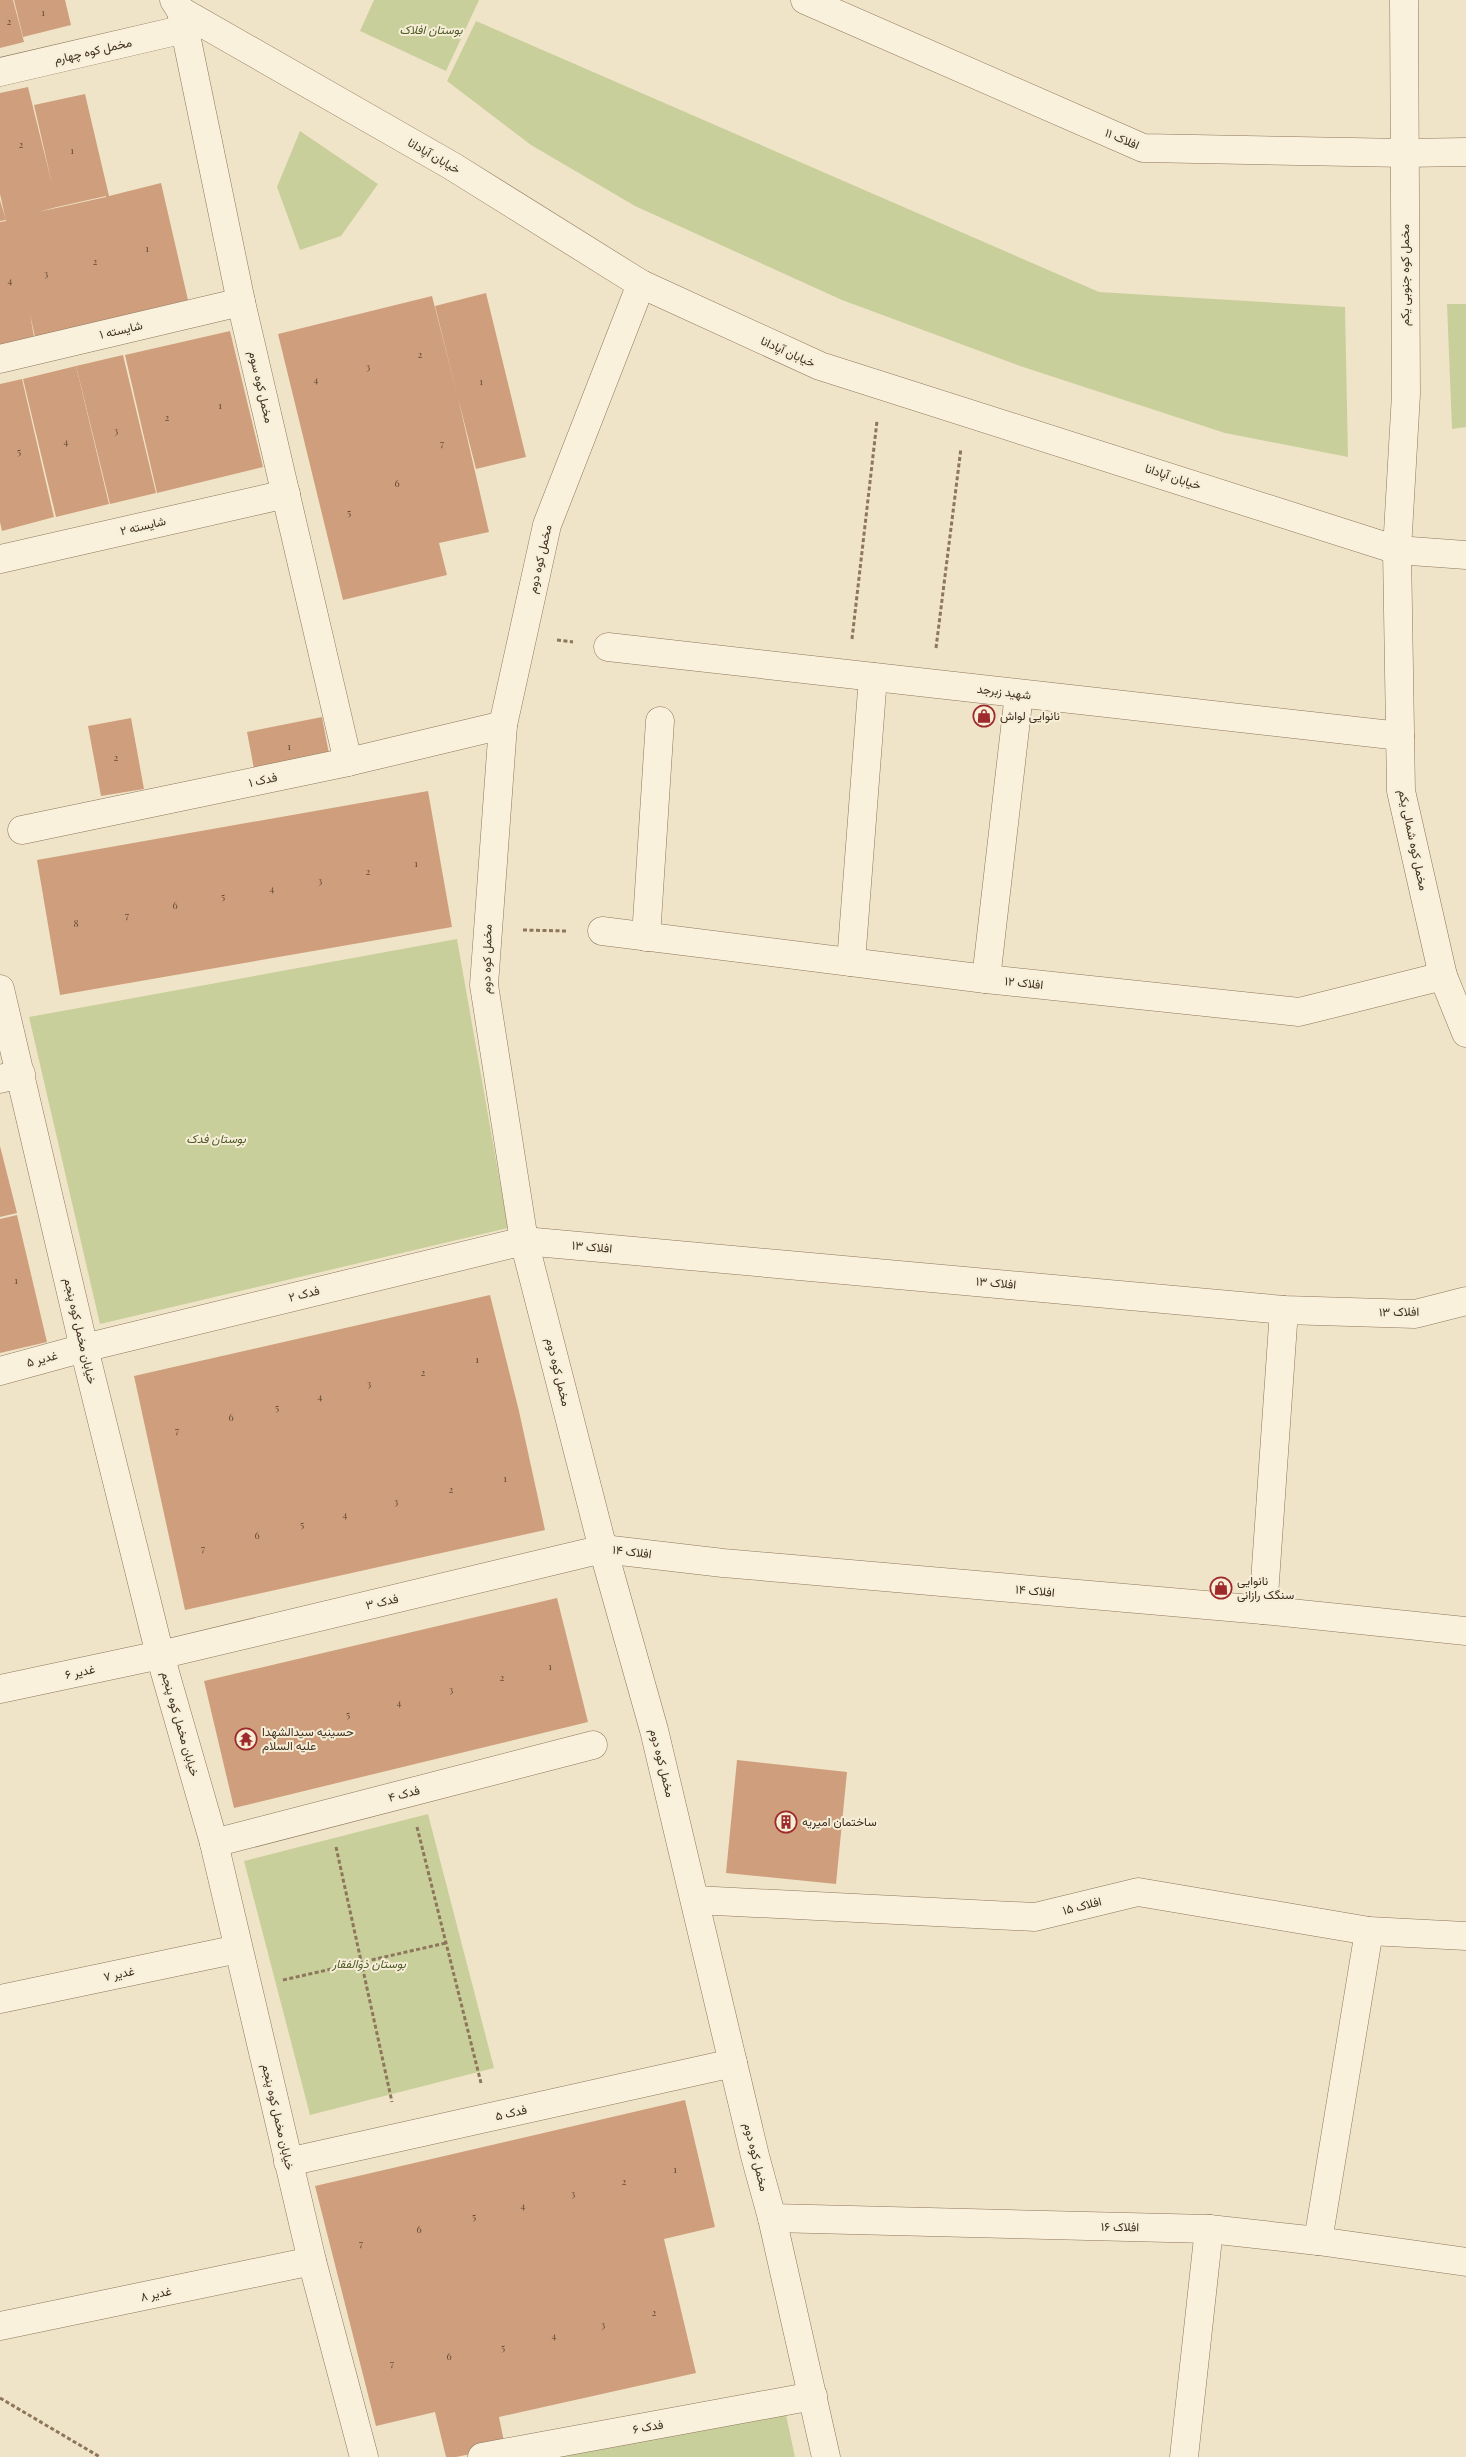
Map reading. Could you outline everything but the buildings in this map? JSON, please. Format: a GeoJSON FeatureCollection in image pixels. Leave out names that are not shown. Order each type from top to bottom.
{"type":"FeatureCollection","features":[{"type":"Feature","properties":{"kind":"street","name":"افلاک ۱۱"},"geometry":{"type":"LineString","coordinates":[[804,0],[1143,148],[1405,153],[1466,152]]}},
{"type":"Feature","properties":{"kind":"street","name":"مخمل کوه جنوبی یکم"},"geometry":{"type":"LineString","coordinates":[[1396,550],[1406,394],[1404,0]]}},
{"type":"Feature","properties":{"kind":"street","name":"مخمل کوه چهارم"},"geometry":{"type":"LineString","coordinates":[[0,72],[180,13]]}},
{"type":"Feature","properties":{"kind":"street","name":"خیابان آپادانا"},"geometry":{"type":"LineString","coordinates":[[180,13],[452,166],[640,284],[820,366],[1396,550],[1466,555]]}},
{"type":"Feature","properties":{"kind":"street","name":"مخمل کوه سوم"},"geometry":{"type":"LineString","coordinates":[[180,13],[241,302],[348,762]]}},
{"type":"Feature","properties":{"kind":"street","name":"مخمل کوه دوم"},"geometry":{"type":"LineString","coordinates":[[640,284],[547,525],[503,725],[486,929],[484,985],[524,1240],[604,1549],[654,1730],[772,2218],[826,2457]]}},
{"type":"Feature","properties":{"kind":"street","name":"شایسته ۱"},"geometry":{"type":"LineString","coordinates":[[0,359],[241,302]]}},
{"type":"Feature","properties":{"kind":"street","name":"شایسته ۲"},"geometry":{"type":"LineString","coordinates":[[0,559],[286,494]]}},
{"type":"Feature","properties":{"kind":"street","name":"مخمل کوه شمالی‌ یکم"},"geometry":{"type":"LineString","coordinates":[[1396,550],[1401,790],[1443,976],[1466,1033]]}},
{"type":"Feature","properties":{"kind":"street","name":"شهید زبرجد"},"geometry":{"type":"LineString","coordinates":[[608,647],[1400,736]]}},
{"type":"Feature","properties":{"kind":"street"},"geometry":{"type":"LineString","coordinates":[[851,962],[860,675]]}},
{"type":"Feature","properties":{"kind":"street"},"geometry":{"type":"LineString","coordinates":[[986,979],[1019,694]]}},
{"type":"Feature","properties":{"kind":"street"},"geometry":{"type":"LineString","coordinates":[[646,937],[660,721]]}},
{"type":"Feature","properties":{"kind":"street","name":"فدک ۱"},"geometry":{"type":"LineString","coordinates":[[22,830],[348,762],[503,725]]}},
{"type":"Feature","properties":{"kind":"street","name":"افلاک ۱۲"},"geometry":{"type":"LineString","coordinates":[[602,931],[986,979],[1299,1012],[1443,976]]}},
{"type":"Feature","properties":{"kind":"street","name":"خیابان مخمل کوه پنجم"},"geometry":{"type":"LineString","coordinates":[[0,989],[11,1077],[84,1348],[160,1655],[214,1844],[312,2261],[364,2457]]}},
{"type":"Feature","properties":{"kind":"street","name":"افلاک ۱۳"},"geometry":{"type":"LineString","coordinates":[[524,1240],[1284,1310],[1415,1314],[1466,1300]]}},
{"type":"Feature","properties":{"kind":"street","name":"فدک ۲"},"geometry":{"type":"LineString","coordinates":[[84,1348],[524,1240]]}},
{"type":"Feature","properties":{"kind":"street"},"geometry":{"type":"LineString","coordinates":[[1263,1610],[1284,1310]]}},
{"type":"Feature","properties":{"kind":"street","name":"غدیر ۵"},"geometry":{"type":"LineString","coordinates":[[0,1371],[84,1348]]}},
{"type":"Feature","properties":{"kind":"street","name":"افلاک ۱۴"},"geometry":{"type":"LineString","coordinates":[[604,1549],[723,1564],[1263,1610],[1466,1631]]}},
{"type":"Feature","properties":{"kind":"street","name":"فدک ۳"},"geometry":{"type":"LineString","coordinates":[[160,1655],[604,1549]]}},
{"type":"Feature","properties":{"kind":"street","name":"غدیر ۶"},"geometry":{"type":"LineString","coordinates":[[0,1689],[160,1655]]}},
{"type":"Feature","properties":{"kind":"street","name":"فدک ۴"},"geometry":{"type":"LineString","coordinates":[[214,1844],[593,1745]]}},
{"type":"Feature","properties":{"kind":"street","name":"افلاک ۱۵"},"geometry":{"type":"LineString","coordinates":[[695,1900],[1035,1917],[1138,1892],[1369,1931],[1466,1936]]}},
{"type":"Feature","properties":{"kind":"street"},"geometry":{"type":"LineString","coordinates":[[1318,2241],[1369,1931]]}},
{"type":"Feature","properties":{"kind":"street","name":"غدیر ۷"},"geometry":{"type":"LineString","coordinates":[[0,1999],[238,1949]]}},
{"type":"Feature","properties":{"kind":"street","name":"فدک ۵"},"geometry":{"type":"LineString","coordinates":[[288,2162],[733,2063]]}},
{"type":"Feature","properties":{"kind":"street","name":"افلاک ۱۶"},"geometry":{"type":"LineString","coordinates":[[772,2218],[1209,2229],[1318,2241],[1466,2262]]}},
{"type":"Feature","properties":{"kind":"street"},"geometry":{"type":"LineString","coordinates":[[1184,2457],[1209,2229]]}},
{"type":"Feature","properties":{"kind":"street","name":"غدیر ۸"},"geometry":{"type":"LineString","coordinates":[[0,2326],[312,2261]]}},
{"type":"Feature","properties":{"kind":"street","name":"فدک ۶"},"geometry":{"type":"LineString","coordinates":[[482,2457],[813,2396]]}},
{"type":"Feature","properties":{"kind":"path"},"geometry":{"type":"LineString","coordinates":[[860,675],[881,385]]}},
{"type":"Feature","properties":{"kind":"path"},"geometry":{"type":"LineString","coordinates":[[931,683],[965,412]]}},
{"type":"Feature","properties":{"kind":"path"},"geometry":{"type":"LineString","coordinates":[[523,635],[608,647]]}},
{"type":"Feature","properties":{"kind":"path"},"geometry":{"type":"LineString","coordinates":[[486,929],[602,931]]}},
{"type":"Feature","properties":{"kind":"path"},"geometry":{"type":"LineString","coordinates":[[408,1793],[490,2117]]}},
{"type":"Feature","properties":{"kind":"path"},"geometry":{"type":"LineString","coordinates":[[328,1814],[399,2137]]}},
{"type":"Feature","properties":{"kind":"path"},"geometry":{"type":"LineString","coordinates":[[247,1988],[446,1944]]}},
{"type":"Feature","properties":{"kind":"path"},"geometry":{"type":"LineString","coordinates":[[0,2398],[100,2457]]}},
{"type":"Feature","properties":{"kind":"green space","name":"بوستان افلاک"},"geometry":{"type":"Polygon","coordinates":[[[374,0],[479,0],[446,71],[360,31],[374,0]]]}},
{"type":"Feature","properties":{"kind":"green space"},"geometry":{"type":"Polygon","coordinates":[[[476,21],[1099,292],[1345,307],[1348,457],[1225,433],[1020,366],[842,300],[635,206],[531,145],[447,81],[476,21]]]}},
{"type":"Feature","properties":{"kind":"green space"},"geometry":{"type":"Polygon","coordinates":[[[300,131],[378,184],[341,236],[300,250],[277,187],[300,131]]]}},
{"type":"Feature","properties":{"kind":"green space"},"geometry":{"type":"Polygon","coordinates":[[[1447,304],[1466,304],[1466,427],[1452,429],[1447,304]]]}},
{"type":"Feature","properties":{"kind":"green space","name":"بوستان فدک"},"geometry":{"type":"Polygon","coordinates":[[[457,939],[508,1228],[100,1324],[29,1017],[457,939]]]}},
{"type":"Feature","properties":{"kind":"green space","name":"بوستان ذوالفقار"},"geometry":{"type":"Polygon","coordinates":[[[428,1814],[494,2068],[310,2115],[244,1861],[428,1814]]]}},
{"type":"Feature","properties":{"kind":"green space"},"geometry":{"type":"Polygon","coordinates":[[[786,2415],[795,2457],[548,2457],[786,2415]]]}},
{"type":"Feature","properties":{"kind":"place","name":"نانوایی لواش"},"geometry":{"type":"Point","coordinates":[984,716]}},
{"type":"Feature","properties":{"kind":"place","name":"نانوایی سنگک رازانی"},"geometry":{"type":"Point","coordinates":[1221,1588]}},
{"type":"Feature","properties":{"kind":"place","name":"حسینیه سیدالشهدا علیه السلام"},"geometry":{"type":"Point","coordinates":[246,1739]}},
{"type":"Feature","properties":{"kind":"place","name":"ساختمان امیریه"},"geometry":{"type":"Point","coordinates":[786,1822]}}]}
